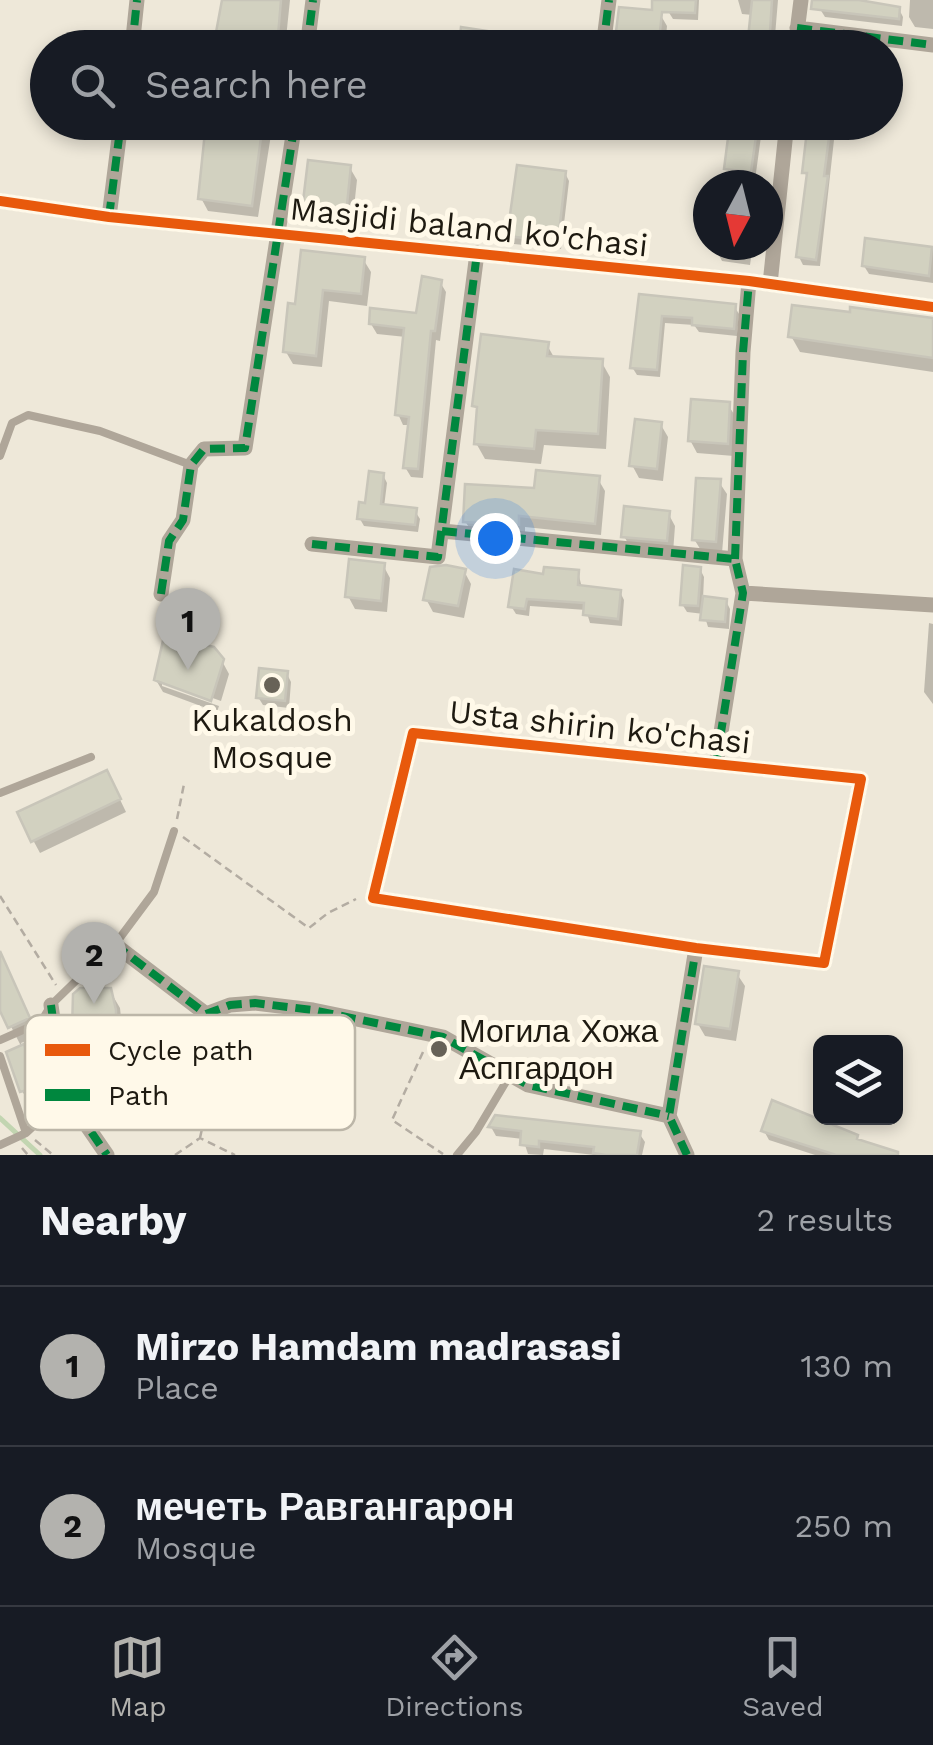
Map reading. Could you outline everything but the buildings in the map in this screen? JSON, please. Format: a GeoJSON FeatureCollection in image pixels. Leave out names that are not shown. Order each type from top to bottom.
{"type":"FeatureCollection","features":[{"type":"Feature","properties":{"kind":"street"},"geometry":{"type":"LineString","coordinates":[[134,30],[137,0]]}},
{"type":"Feature","properties":{"kind":"street"},"geometry":{"type":"LineString","coordinates":[[309,30],[313,0]]}},
{"type":"Feature","properties":{"kind":"street"},"geometry":{"type":"LineString","coordinates":[[605,30],[609,0]]}},
{"type":"Feature","properties":{"kind":"street"},"geometry":{"type":"LineString","coordinates":[[801,0],[797,28],[813,30]]}},
{"type":"Feature","properties":{"kind":"street"},"geometry":{"type":"LineString","coordinates":[[903,41],[933,45]]}},
{"type":"Feature","properties":{"kind":"street"},"geometry":{"type":"LineString","coordinates":[[108,217],[119,140]]}},
{"type":"Feature","properties":{"kind":"street"},"geometry":{"type":"LineString","coordinates":[[161,594],[170,541],[182,520],[191,465],[204,449],[245,448],[291,140]]}},
{"type":"Feature","properties":{"kind":"street"},"geometry":{"type":"LineString","coordinates":[[770,284],[785,140]]}},
{"type":"Feature","properties":{"kind":"street","name":"Masjidi baland ko'chasi"},"geometry":{"type":"LineString","coordinates":[[0,201],[108,217],[749,281],[933,307]]}},
{"type":"Feature","properties":{"kind":"street"},"geometry":{"type":"LineString","coordinates":[[312,544],[438,557],[477,253]]}},
{"type":"Feature","properties":{"kind":"street"},"geometry":{"type":"LineString","coordinates":[[716,764],[743,593],[736,559],[749,281]]}},
{"type":"Feature","properties":{"kind":"street"},"geometry":{"type":"LineString","coordinates":[[442,530],[736,559]]}},
{"type":"Feature","properties":{"kind":"street"},"geometry":{"type":"LineString","coordinates":[[743,593],[933,605]]}},
{"type":"Feature","properties":{"kind":"street","name":"Usta shirin ko'chasi"},"geometry":{"type":"LineString","coordinates":[[413,732],[861,779],[824,962],[696,948],[372,898],[413,732]]}},
{"type":"Feature","properties":{"kind":"street"},"geometry":{"type":"LineString","coordinates":[[114,944],[206,1014],[230,1005],[254,1003],[338,1015]]}},
{"type":"Feature","properties":{"kind":"street"},"geometry":{"type":"LineString","coordinates":[[687,1155],[668,1116],[696,948]]}},
{"type":"Feature","properties":{"kind":"street"},"geometry":{"type":"LineString","coordinates":[[56,1000],[57,1015]]}},
{"type":"Feature","properties":{"kind":"street"},"geometry":{"type":"LineString","coordinates":[[355,1019],[443,1037],[510,1076],[554,1093],[668,1116]]}},
{"type":"Feature","properties":{"kind":"street"},"geometry":{"type":"LineString","coordinates":[[90,1130],[107,1155]]}},
{"type":"Feature","properties":{"kind":"lane"},"geometry":{"type":"LineString","coordinates":[[0,456],[12,424],[28,415],[100,430],[191,465]]}},
{"type":"Feature","properties":{"kind":"lane"},"geometry":{"type":"LineString","coordinates":[[0,793],[90,757]]}},
{"type":"Feature","properties":{"kind":"lane"},"geometry":{"type":"LineString","coordinates":[[46,1015],[56,1000],[114,944],[154,892],[174,831]]}},
{"type":"Feature","properties":{"kind":"lane"},"geometry":{"type":"LineString","coordinates":[[0,1040],[25,1029]]}},
{"type":"Feature","properties":{"kind":"lane"},"geometry":{"type":"LineString","coordinates":[[0,1056],[22,1135]]}},
{"type":"Feature","properties":{"kind":"lane"},"geometry":{"type":"LineString","coordinates":[[457,1155],[510,1076]]}},
{"type":"Feature","properties":{"kind":"lane"},"geometry":{"type":"LineString","coordinates":[[0,1145],[28,1130]]}},
{"type":"Feature","properties":{"kind":"path"},"geometry":{"type":"LineString","coordinates":[[184,784],[174,831],[246,879],[309,928],[352,899],[372,898]]}},
{"type":"Feature","properties":{"kind":"path"},"geometry":{"type":"LineString","coordinates":[[0,896],[56,1000]]}},
{"type":"Feature","properties":{"kind":"path"},"geometry":{"type":"LineString","coordinates":[[431,1034],[392,1120],[444,1155]]}},
{"type":"Feature","properties":{"kind":"path"},"geometry":{"type":"LineString","coordinates":[[175,1155],[200,1138],[202,1130]]}},
{"type":"Feature","properties":{"kind":"path"},"geometry":{"type":"LineString","coordinates":[[22,1135],[53,1155]]}},
{"type":"Feature","properties":{"kind":"path"},"geometry":{"type":"LineString","coordinates":[[200,1138],[235,1155]]}},
{"type":"Feature","properties":{"kind":"waterway"},"geometry":{"type":"LineString","coordinates":[[0,1118],[40,1155]]}},
{"type":"Feature","properties":{"kind":"marked path"},"geometry":{"type":"LineString","coordinates":[[134,30],[137,0]]}},
{"type":"Feature","properties":{"kind":"marked path"},"geometry":{"type":"LineString","coordinates":[[309,30],[313,0]]}},
{"type":"Feature","properties":{"kind":"marked path"},"geometry":{"type":"LineString","coordinates":[[605,30],[609,0]]}},
{"type":"Feature","properties":{"kind":"marked path"},"geometry":{"type":"LineString","coordinates":[[797,28],[813,30]]}},
{"type":"Feature","properties":{"kind":"marked path"},"geometry":{"type":"LineString","coordinates":[[903,41],[933,45]]}},
{"type":"Feature","properties":{"kind":"marked path"},"geometry":{"type":"LineString","coordinates":[[109,217],[119,140]]}},
{"type":"Feature","properties":{"kind":"marked path"},"geometry":{"type":"LineString","coordinates":[[161,594],[169,541],[183,520],[191,465],[204,449],[245,448],[292,140]]}},
{"type":"Feature","properties":{"kind":"marked path"},"geometry":{"type":"LineString","coordinates":[[312,544],[438,557],[477,253]]}},
{"type":"Feature","properties":{"kind":"marked path"},"geometry":{"type":"LineString","coordinates":[[735,559],[749,281]]}},
{"type":"Feature","properties":{"kind":"marked path"},"geometry":{"type":"LineString","coordinates":[[442,531],[735,559],[743,593],[716,764]]}},
{"type":"Feature","properties":{"kind":"marked path"},"geometry":{"type":"LineString","coordinates":[[114,944],[206,1014],[230,1005],[255,1003],[337,1015]]}},
{"type":"Feature","properties":{"kind":"marked path"},"geometry":{"type":"LineString","coordinates":[[687,1155],[669,1116],[696,948]]}},
{"type":"Feature","properties":{"kind":"marked path"},"geometry":{"type":"LineString","coordinates":[[51,1005],[52,1015]]}},
{"type":"Feature","properties":{"kind":"marked path"},"geometry":{"type":"LineString","coordinates":[[355,1019],[443,1037],[528,1085],[669,1116]]}},
{"type":"Feature","properties":{"kind":"marked path"},"geometry":{"type":"LineString","coordinates":[[90,1130],[107,1155]]}},
{"type":"Feature","properties":{"kind":"cycle path"},"geometry":{"type":"LineString","coordinates":[[0,201],[109,217],[749,281],[933,307]]}},
{"type":"Feature","properties":{"kind":"cycle path"},"geometry":{"type":"LineString","coordinates":[[413,733],[861,779],[824,963],[696,948],[373,898],[413,733]]}},
{"type":"Feature","properties":{"kind":"place","name":"Mirzo Hamdam madrasasi"},"geometry":{"type":"Point","coordinates":[188,670]}},
{"type":"Feature","properties":{"kind":"place","name":"Kukaldosh Mosque"},"geometry":{"type":"Point","coordinates":[272,685]}},
{"type":"Feature","properties":{"kind":"place","name":"мечеть Равгангарон"},"geometry":{"type":"Point","coordinates":[94,1004]}},
{"type":"Feature","properties":{"kind":"place","name":"Могила Хожа Аспгардон"},"geometry":{"type":"Point","coordinates":[439,1049]}}]}
